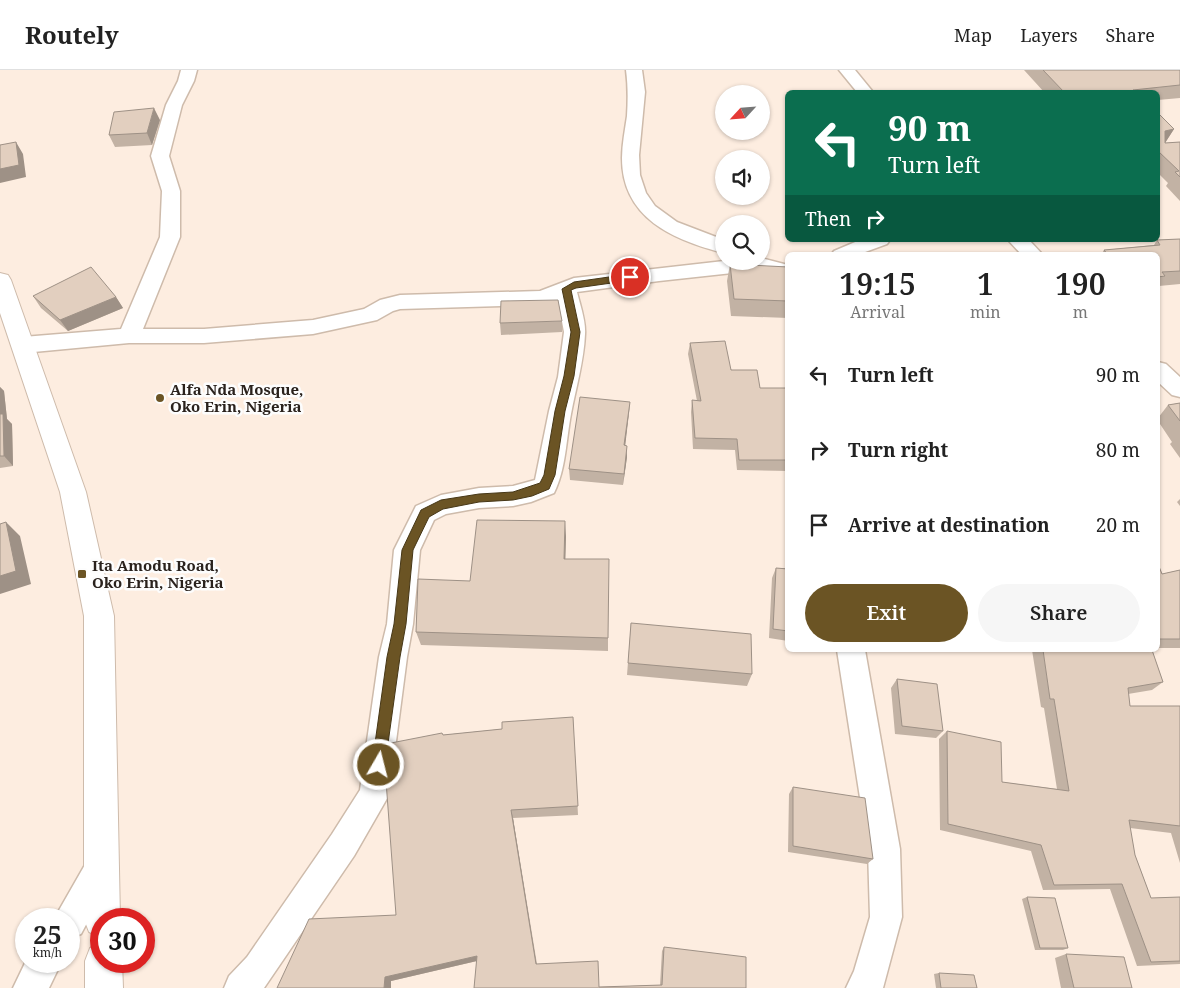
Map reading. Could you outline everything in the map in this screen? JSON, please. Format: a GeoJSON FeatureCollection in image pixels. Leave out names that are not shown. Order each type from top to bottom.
{"type":"FeatureCollection","features":[{"type":"Feature","properties":{"kind":"main road"},"geometry":{"type":"LineString","coordinates":[[0,280],[72,492],[99,616],[102,908]]}},
{"type":"Feature","properties":{"kind":"main road"},"geometry":{"type":"LineString","coordinates":[[103,973],[104,988]]}},
{"type":"Feature","properties":{"kind":"street"},"geometry":{"type":"LineString","coordinates":[[129,336],[170,237],[170,191],[160,156],[174,105],[190,70]]}},
{"type":"Feature","properties":{"kind":"street"},"geometry":{"type":"LineString","coordinates":[[634,70],[637,85],[635,122],[629,164],[631,181],[645,206],[653,215],[687,234],[715,244]]}},
{"type":"Feature","properties":{"kind":"street"},"geometry":{"type":"LineString","coordinates":[[847,70],[863,90]]}},
{"type":"Feature","properties":{"kind":"street"},"geometry":{"type":"LineString","coordinates":[[846,252],[873,242]]}},
{"type":"Feature","properties":{"kind":"street"},"geometry":{"type":"LineString","coordinates":[[1020,242],[1030,252]]}},
{"type":"Feature","properties":{"kind":"street"},"geometry":{"type":"LineString","coordinates":[[770,267],[785,271]]}},
{"type":"Feature","properties":{"kind":"street"},"geometry":{"type":"LineString","coordinates":[[23,345],[129,336],[204,336],[313,327],[370,315],[387,305],[400,302],[540,298],[574,285],[715,268]]}},
{"type":"Feature","properties":{"kind":"street"},"geometry":{"type":"LineString","coordinates":[[240,988],[259,969],[374,795],[393,657],[400,624],[407,550],[425,513],[441,505],[479,498],[513,496],[532,492],[545,486],[549,475],[560,411],[569,376],[575,332],[566,289]]}},
{"type":"Feature","properties":{"kind":"street"},"geometry":{"type":"LineString","coordinates":[[1160,372],[1180,389]]}},
{"type":"Feature","properties":{"kind":"street"},"geometry":{"type":"LineString","coordinates":[[851,652],[884,848],[886,917],[869,980],[863,988]]}},
{"type":"Feature","properties":{"kind":"street"},"geometry":{"type":"LineString","coordinates":[[77,908],[101,867]]}},
{"type":"Feature","properties":{"kind":"street"},"geometry":{"type":"LineString","coordinates":[[30,988],[39,973]]}},
{"type":"Feature","properties":{"kind":"building"},"geometry":{"type":"Polygon","coordinates":[[[1043,70],[1180,70],[1180,85],[1133,90],[1062,90],[1043,70]]]}},
{"type":"Feature","properties":{"kind":"building"},"geometry":{"type":"Polygon","coordinates":[[[154,108],[147,133],[109,135],[114,112],[154,108]]]}},
{"type":"Feature","properties":{"kind":"building"},"geometry":{"type":"Polygon","coordinates":[[[1160,115],[1174,129],[1165,131],[1165,143],[1180,142],[1180,177],[1175,172],[1179,171],[1160,153],[1160,115]]]}},
{"type":"Feature","properties":{"kind":"building"},"geometry":{"type":"Polygon","coordinates":[[[16,142],[19,165],[0,169],[0,145],[16,142]]]}},
{"type":"Feature","properties":{"kind":"building"},"geometry":{"type":"Polygon","coordinates":[[[1180,239],[1180,271],[1162,272],[1165,276],[1160,277],[1160,252],[1106,252],[1104,250],[1160,245],[1158,242],[1160,240],[1180,239]]]}},
{"type":"Feature","properties":{"kind":"building"},"geometry":{"type":"Polygon","coordinates":[[[770,266],[785,267],[785,301],[734,299],[731,270],[770,270],[770,266]]]}},
{"type":"Feature","properties":{"kind":"building"},"geometry":{"type":"Polygon","coordinates":[[[91,267],[116,297],[60,320],[33,296],[91,267]]]}},
{"type":"Feature","properties":{"kind":"building"},"geometry":{"type":"Polygon","coordinates":[[[558,300],[562,321],[500,323],[501,301],[558,300]]]}},
{"type":"Feature","properties":{"kind":"building"},"geometry":{"type":"Polygon","coordinates":[[[725,341],[731,370],[757,370],[760,388],[785,388],[785,460],[739,460],[737,439],[695,438],[692,400],[701,401],[690,343],[725,341]]]}},
{"type":"Feature","properties":{"kind":"building"},"geometry":{"type":"Polygon","coordinates":[[[580,397],[630,402],[624,445],[627,446],[624,474],[569,469],[580,397]]]}},
{"type":"Feature","properties":{"kind":"building"},"geometry":{"type":"Polygon","coordinates":[[[1180,403],[1180,421],[1168,405],[1180,403]]]}},
{"type":"Feature","properties":{"kind":"building"},"geometry":{"type":"Polygon","coordinates":[[[0,414],[3,414],[4,456],[0,456],[0,414]]]}},
{"type":"Feature","properties":{"kind":"building"},"geometry":{"type":"Polygon","coordinates":[[[477,520],[565,521],[564,559],[609,559],[608,638],[416,632],[418,579],[470,581],[477,520]]]}},
{"type":"Feature","properties":{"kind":"building"},"geometry":{"type":"Polygon","coordinates":[[[6,522],[16,571],[0,576],[0,524],[6,522]]]}},
{"type":"Feature","properties":{"kind":"building"},"geometry":{"type":"Polygon","coordinates":[[[776,568],[785,569],[785,631],[773,629],[776,568]]]}},
{"type":"Feature","properties":{"kind":"building"},"geometry":{"type":"Polygon","coordinates":[[[1160,569],[1162,574],[1180,570],[1180,639],[1160,639],[1160,569]]]}},
{"type":"Feature","properties":{"kind":"building"},"geometry":{"type":"Polygon","coordinates":[[[631,623],[751,634],[752,674],[628,663],[631,623]]]}},
{"type":"Feature","properties":{"kind":"building"},"geometry":{"type":"Polygon","coordinates":[[[1043,652],[1153,652],[1163,682],[1128,688],[1130,706],[1180,706],[1180,826],[1129,820],[1135,855],[1151,898],[1180,897],[1180,961],[1151,962],[1122,884],[1054,885],[1041,845],[948,824],[947,731],[1001,742],[1002,782],[1069,791],[1054,699],[1050,699],[1043,652]]]}},
{"type":"Feature","properties":{"kind":"building"},"geometry":{"type":"Polygon","coordinates":[[[897,679],[937,684],[943,731],[902,726],[897,679]]]}},
{"type":"Feature","properties":{"kind":"building"},"geometry":{"type":"Polygon","coordinates":[[[573,717],[578,806],[511,810],[536,964],[598,961],[599,987],[662,985],[664,947],[746,957],[746,988],[474,988],[477,956],[385,977],[384,988],[277,988],[309,919],[396,915],[386,781],[391,743],[442,733],[443,735],[502,729],[502,722],[573,717]]]}},
{"type":"Feature","properties":{"kind":"building"},"geometry":{"type":"Polygon","coordinates":[[[793,787],[865,798],[873,859],[793,846],[793,787]]]}},
{"type":"Feature","properties":{"kind":"building"},"geometry":{"type":"Polygon","coordinates":[[[1027,897],[1055,898],[1068,948],[1040,948],[1027,897]]]}},
{"type":"Feature","properties":{"kind":"building"},"geometry":{"type":"Polygon","coordinates":[[[1066,954],[1124,957],[1132,988],[1074,988],[1066,954]]]}},
{"type":"Feature","properties":{"kind":"building"},"geometry":{"type":"Polygon","coordinates":[[[939,973],[974,975],[977,988],[941,988],[939,973]]]}},
{"type":"Feature","properties":{"kind":"place","name":"Alfa Nda Mosque, Oko Erin, Nigeria"},"geometry":{"type":"Point","coordinates":[160,398]}},
{"type":"Feature","properties":{"kind":"place","name":"Ita Amodu Road, Oko Erin, Nigeria"},"geometry":{"type":"Point","coordinates":[82,574]}},
{"type":"Feature","properties":{"kind":"route"},"geometry":{"type":"LineString","coordinates":[[379,765],[393,657],[400,624],[407,550],[425,513],[441,505],[479,498],[513,496],[532,492],[545,486],[549,475],[560,411],[569,376],[575,332],[566,289],[574,285],[630,277]]}}]}
